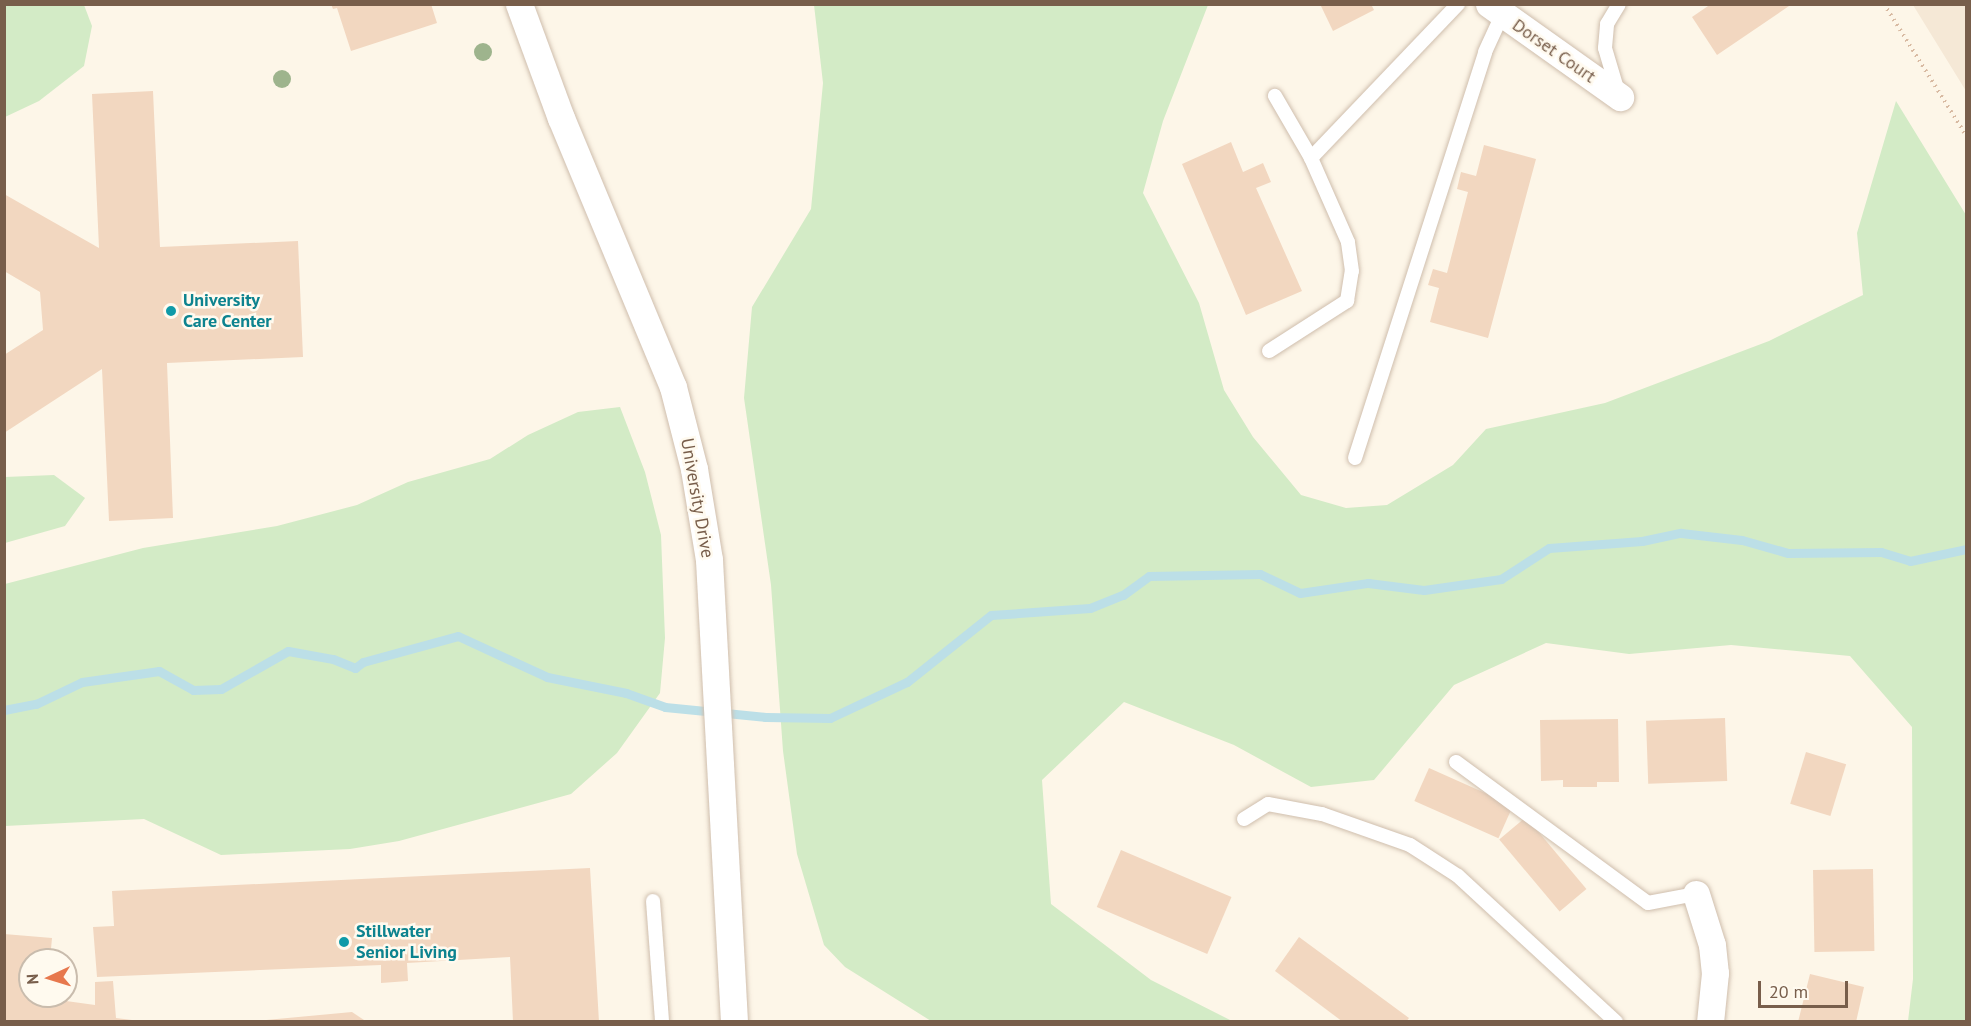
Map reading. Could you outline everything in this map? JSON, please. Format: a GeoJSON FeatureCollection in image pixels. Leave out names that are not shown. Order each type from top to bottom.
{"type":"FeatureCollection","features":[{"type":"Feature","properties":{"kind":"street","name":"University Drive"},"geometry":{"type":"LineString","coordinates":[[519,4],[561,118],[673,387],[694,470],[710,582],[734,1022]]}},
{"type":"Feature","properties":{"kind":"street","name":"Dorset Court"},"geometry":{"type":"LineString","coordinates":[[1496,10],[1620,97]]}},
{"type":"Feature","properties":{"kind":"street"},"geometry":{"type":"LineString","coordinates":[[1696,894],[1712,945],[1714,973],[1710,1022]]}},
{"type":"Feature","properties":{"kind":"lane"},"geometry":{"type":"LineString","coordinates":[[1311,158],[1458,4]]}},
{"type":"Feature","properties":{"kind":"lane"},"geometry":{"type":"LineString","coordinates":[[1619,4],[1607,24],[1605,48],[1620,97]]}},
{"type":"Feature","properties":{"kind":"lane"},"geometry":{"type":"LineString","coordinates":[[1355,458],[1485,52],[1496,10]]}},
{"type":"Feature","properties":{"kind":"lane"},"geometry":{"type":"LineString","coordinates":[[1269,351],[1347,301],[1352,271],[1348,242],[1311,158],[1275,96]]}},
{"type":"Feature","properties":{"kind":"lane"},"geometry":{"type":"LineString","coordinates":[[1456,762],[1648,903],[1696,894]]}},
{"type":"Feature","properties":{"kind":"lane"},"geometry":{"type":"LineString","coordinates":[[1244,819],[1268,804],[1322,814],[1410,845],[1458,876],[1616,1022]]}},
{"type":"Feature","properties":{"kind":"lane"},"geometry":{"type":"LineString","coordinates":[[653,901],[662,1022]]}},
{"type":"Feature","properties":{"kind":"path"},"geometry":{"type":"LineString","coordinates":[[1884,4],[1966,135]]}},
{"type":"Feature","properties":{"kind":"shaded area"},"geometry":{"type":"Polygon","coordinates":[[[1913,5],[1966,5],[1966,91],[1913,5]]]}},
{"type":"Feature","properties":{"kind":"green space"},"geometry":{"type":"Polygon","coordinates":[[[5,4],[84,5],[92,26],[84,66],[39,101],[5,117],[5,4]]]}},
{"type":"Feature","properties":{"kind":"green space"},"geometry":{"type":"Polygon","coordinates":[[[814,5],[1208,5],[1163,121],[1143,193],[1199,303],[1224,390],[1253,437],[1301,495],[1346,508],[1387,505],[1453,465],[1486,429],[1605,403],[1769,341],[1863,295],[1857,233],[1896,101],[1966,215],[1966,1021],[1908,1021],[1913,979],[1912,727],[1850,656],[1731,645],[1629,654],[1546,643],[1454,685],[1374,780],[1311,787],[1234,745],[1124,702],[1042,780],[1051,904],[1151,980],[1232,1021],[931,1021],[845,967],[824,945],[797,854],[783,751],[771,585],[744,398],[752,307],[811,209],[823,83],[814,5]]]}},
{"type":"Feature","properties":{"kind":"green space"},"geometry":{"type":"Polygon","coordinates":[[[620,407],[645,472],[661,535],[665,638],[660,693],[617,753],[571,794],[399,841],[350,849],[221,855],[144,819],[5,826],[5,584],[143,548],[277,526],[357,505],[408,482],[490,459],[528,435],[578,412],[620,407]]]}},
{"type":"Feature","properties":{"kind":"green space"},"geometry":{"type":"Polygon","coordinates":[[[54,475],[85,498],[65,526],[5,543],[5,477],[54,475]]]}},
{"type":"Feature","properties":{"kind":"building"},"geometry":{"type":"Polygon","coordinates":[[[331,4],[431,4],[437,23],[351,51],[337,8],[333,9],[331,4]]]}},
{"type":"Feature","properties":{"kind":"building"},"geometry":{"type":"Polygon","coordinates":[[[1320,4],[1371,4],[1374,10],[1333,31],[1320,4]]]}},
{"type":"Feature","properties":{"kind":"building"},"geometry":{"type":"Polygon","coordinates":[[[1711,4],[1792,4],[1717,55],[1692,17],[1711,4]]]}},
{"type":"Feature","properties":{"kind":"building","name":"University Care Center"},"geometry":{"type":"Polygon","coordinates":[[[153,91],[160,247],[298,241],[303,357],[167,363],[173,518],[109,521],[102,369],[4,433],[4,355],[43,330],[40,292],[4,271],[4,194],[99,248],[92,94],[153,91]]]}},
{"type":"Feature","properties":{"kind":"building"},"geometry":{"type":"Polygon","coordinates":[[[1231,142],[1243,172],[1263,163],[1271,182],[1256,188],[1302,291],[1246,315],[1182,164],[1231,142]]]}},
{"type":"Feature","properties":{"kind":"building"},"geometry":{"type":"Polygon","coordinates":[[[1484,145],[1536,159],[1488,338],[1430,322],[1439,288],[1428,285],[1433,269],[1447,273],[1468,192],[1457,189],[1461,172],[1476,176],[1484,145]]]}},
{"type":"Feature","properties":{"kind":"building"},"geometry":{"type":"Polygon","coordinates":[[[1725,718],[1727,781],[1648,784],[1646,721],[1725,718]]]}},
{"type":"Feature","properties":{"kind":"building"},"geometry":{"type":"Polygon","coordinates":[[[1618,719],[1619,782],[1597,782],[1597,787],[1563,787],[1563,780],[1541,781],[1540,720],[1618,719]]]}},
{"type":"Feature","properties":{"kind":"building"},"geometry":{"type":"Polygon","coordinates":[[[1806,752],[1846,764],[1830,816],[1790,804],[1806,752]]]}},
{"type":"Feature","properties":{"kind":"building"},"geometry":{"type":"Polygon","coordinates":[[[1429,768],[1513,805],[1498,838],[1414,801],[1429,768]]]}},
{"type":"Feature","properties":{"kind":"building"},"geometry":{"type":"Polygon","coordinates":[[[1526,817],[1586,889],[1560,912],[1499,839],[1526,817]]]}},
{"type":"Feature","properties":{"kind":"building"},"geometry":{"type":"Polygon","coordinates":[[[1121,850],[1231,897],[1207,954],[1097,907],[1121,850]]]}},
{"type":"Feature","properties":{"kind":"building","name":"Stillwater Senior Living"},"geometry":{"type":"Polygon","coordinates":[[[590,868],[599,1022],[513,1022],[510,957],[407,963],[408,981],[381,983],[381,965],[97,977],[93,927],[114,926],[112,891],[590,868]]]}},
{"type":"Feature","properties":{"kind":"building"},"geometry":{"type":"Polygon","coordinates":[[[1873,869],[1874,951],[1814,952],[1813,870],[1873,869]]]}},
{"type":"Feature","properties":{"kind":"building"},"geometry":{"type":"Polygon","coordinates":[[[4,934],[52,938],[51,948],[18,948],[18,1008],[78,1008],[78,1003],[95,1005],[95,982],[113,981],[116,1018],[148,1022],[4,1022],[4,934]]]}},
{"type":"Feature","properties":{"kind":"building"},"geometry":{"type":"Polygon","coordinates":[[[1299,937],[1409,1018],[1406,1022],[1343,1022],[1275,971],[1299,937]]]}},
{"type":"Feature","properties":{"kind":"building"},"geometry":{"type":"Polygon","coordinates":[[[1810,974],[1864,987],[1856,1022],[1798,1022],[1810,974]]]}},
{"type":"Feature","properties":{"kind":"building","name":"Stillwater Senior Living"},"geometry":{"type":"Polygon","coordinates":[[[352,1012],[367,1022],[266,1022],[266,1020],[352,1012]]]}},
{"type":"Feature","properties":{"kind":"waterway"},"geometry":{"type":"LineString","coordinates":[[4,710],[36,704],[82,682],[159,671],[193,690],[221,689],[288,651],[333,659],[355,668],[363,662],[458,636],[547,677],[626,693],[665,707],[766,717],[830,718],[907,682],[991,615],[1090,608],[1123,595],[1149,576],[1260,574],[1300,593],[1368,583],[1424,590],[1501,579],[1549,548],[1642,541],[1681,533],[1742,540],[1788,553],[1881,552],[1910,561],[1966,549]]}},
{"type":"Feature","properties":{"kind":"place","name":"University Care Center"},"geometry":{"type":"Point","coordinates":[171,311]}},
{"type":"Feature","properties":{"kind":"place","name":"Stillwater Senior Living"},"geometry":{"type":"Point","coordinates":[344,942]}}]}
